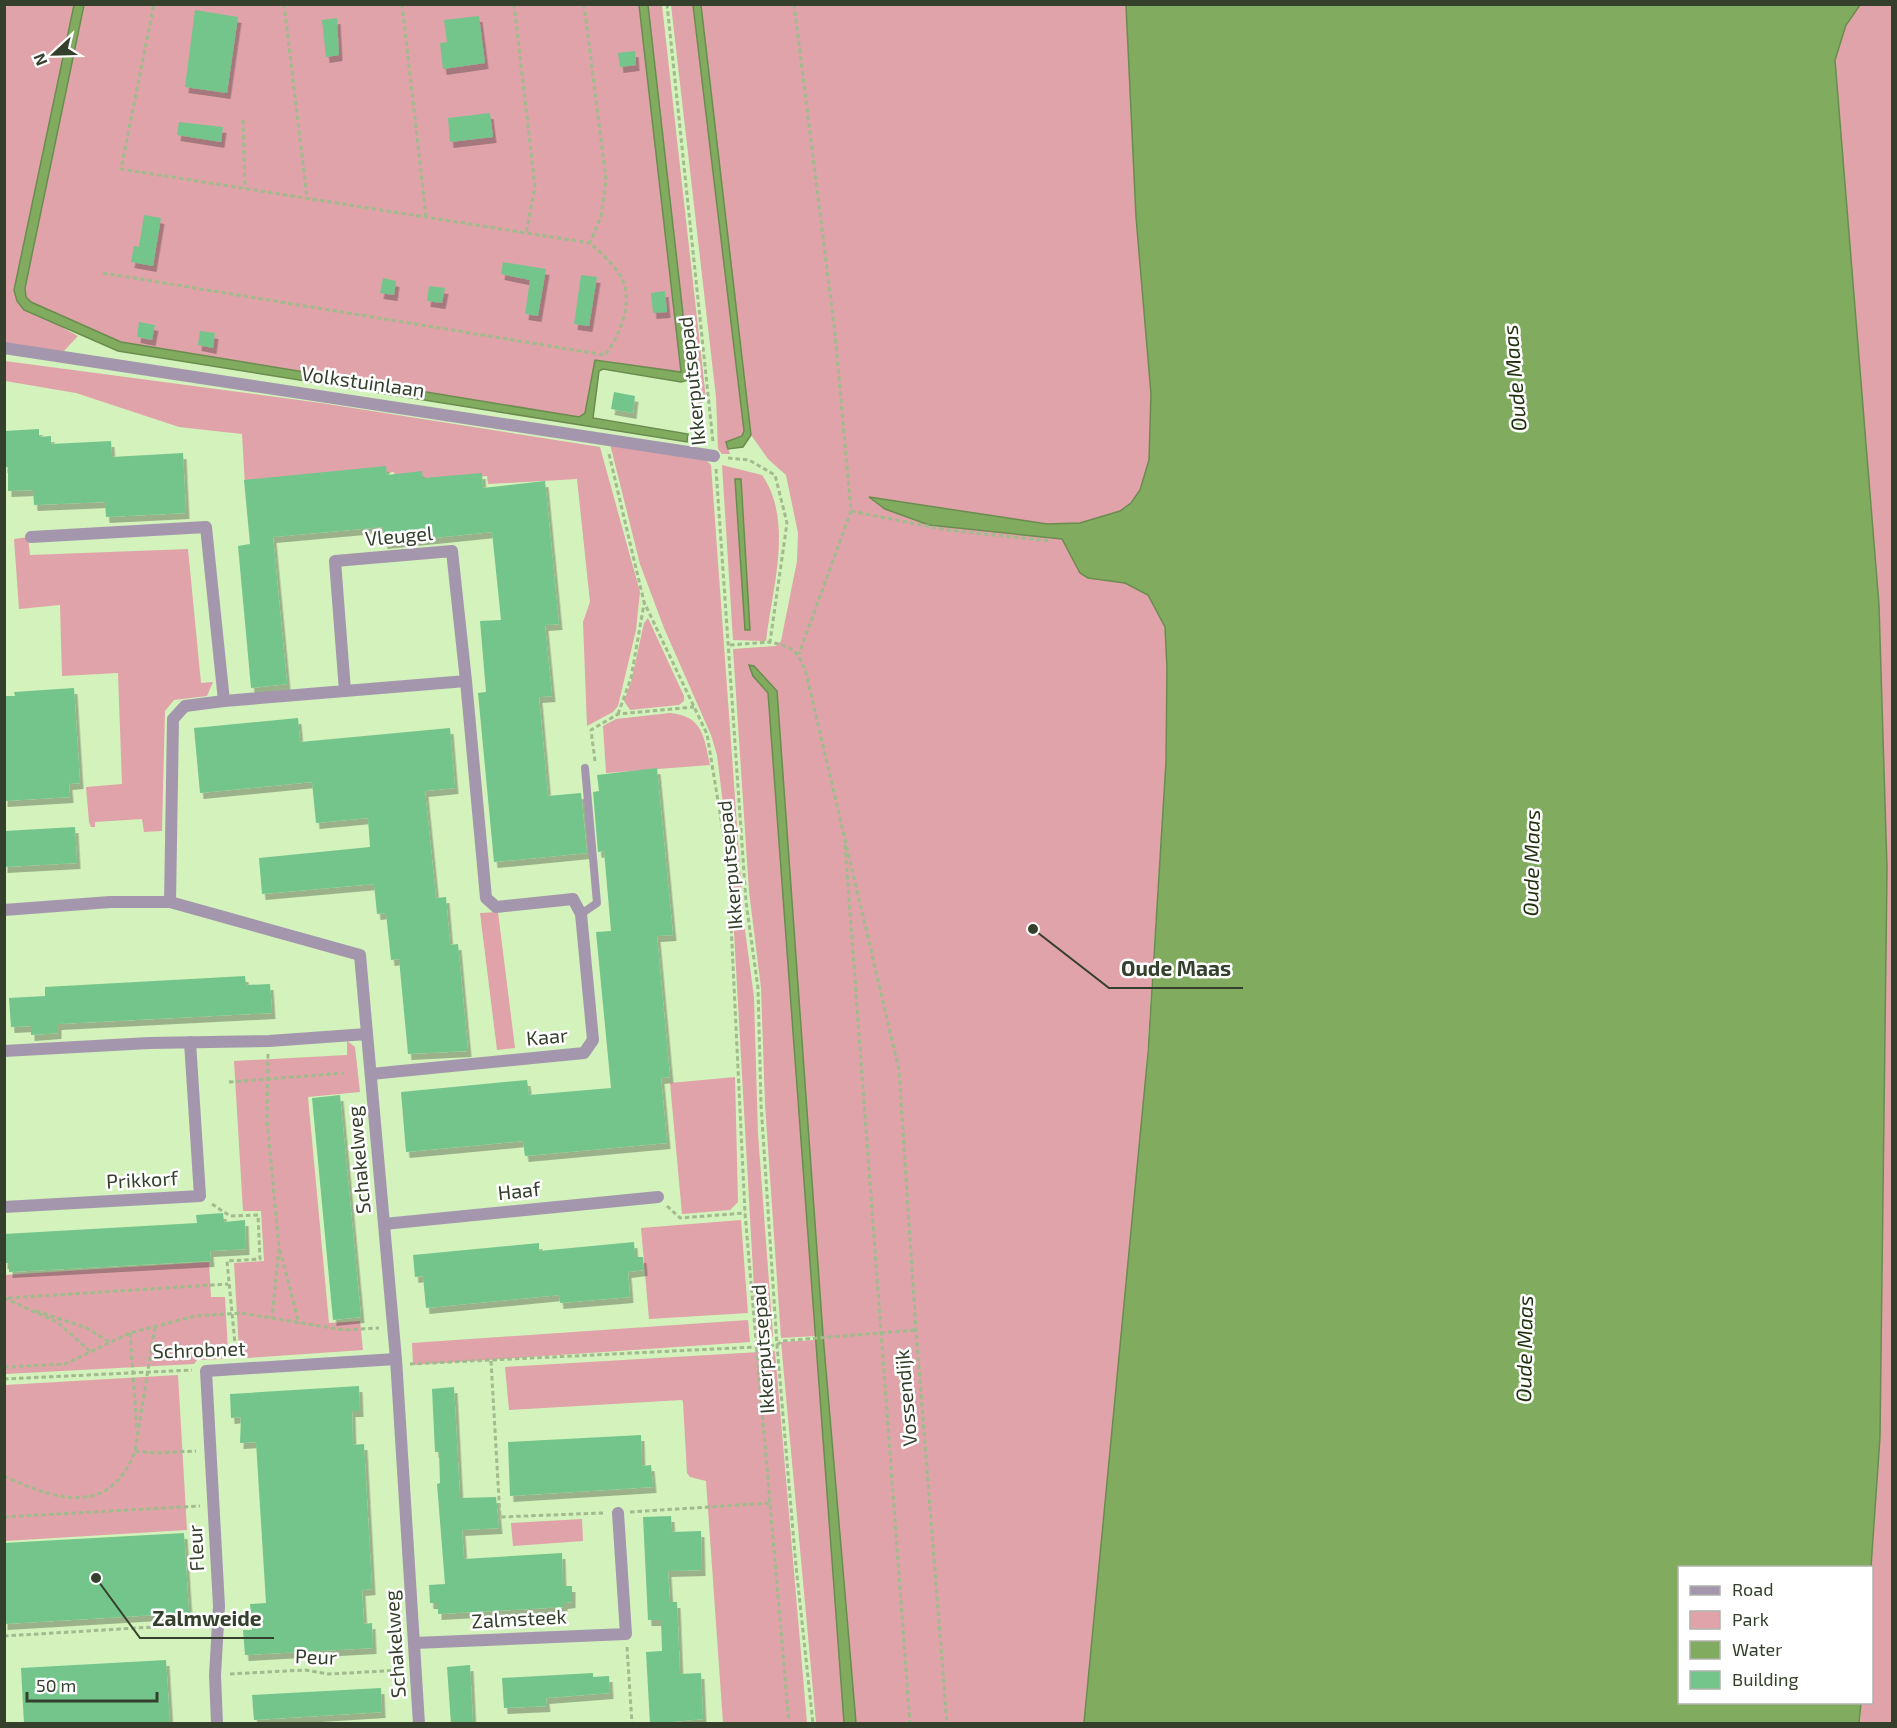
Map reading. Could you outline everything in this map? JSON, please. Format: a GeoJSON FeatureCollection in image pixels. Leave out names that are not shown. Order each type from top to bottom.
{"type":"FeatureCollection","features":[{"type":"Feature","properties":{"kind":"street","name":"Volkstuinlaan"},"geometry":{"type":"LineString","coordinates":[[4,348],[714,456]]}},
{"type":"Feature","properties":{"kind":"street"},"geometry":{"type":"LineString","coordinates":[[31,537],[206,527],[224,701]]}},
{"type":"Feature","properties":{"kind":"street","name":"Vleugel"},"geometry":{"type":"LineString","coordinates":[[345,691],[335,561],[453,550],[466,681]]}},
{"type":"Feature","properties":{"kind":"street"},"geometry":{"type":"LineString","coordinates":[[170,902],[173,719],[185,706],[466,681],[486,898],[496,907],[573,899],[581,914]]}},
{"type":"Feature","properties":{"kind":"street","name":"Schakelweg"},"geometry":{"type":"LineString","coordinates":[[4,910],[110,902],[170,902],[360,955],[396,1359],[419,1724]]}},
{"type":"Feature","properties":{"kind":"street","name":"Kaar"},"geometry":{"type":"LineString","coordinates":[[371,1074],[585,1053],[593,1040],[581,914]]}},
{"type":"Feature","properties":{"kind":"street"},"geometry":{"type":"LineString","coordinates":[[4,1051],[190,1042],[269,1041],[368,1034]]}},
{"type":"Feature","properties":{"kind":"street","name":"Prikkorf"},"geometry":{"type":"LineString","coordinates":[[4,1207],[200,1196],[190,1042]]}},
{"type":"Feature","properties":{"kind":"street","name":"Haaf"},"geometry":{"type":"LineString","coordinates":[[384,1224],[658,1197]]}},
{"type":"Feature","properties":{"kind":"street","name":"Schrobnet"},"geometry":{"type":"LineString","coordinates":[[206,1371],[396,1359]]}},
{"type":"Feature","properties":{"kind":"street","name":"Fleur"},"geometry":{"type":"LineString","coordinates":[[206,1371],[219,1606],[215,1675],[218,1724]]}},
{"type":"Feature","properties":{"kind":"street"},"geometry":{"type":"LineString","coordinates":[[618,1513],[626,1634]]}},
{"type":"Feature","properties":{"kind":"street","name":"Zalmsteek"},"geometry":{"type":"LineString","coordinates":[[414,1643],[626,1634]]}},
{"type":"Feature","properties":{"kind":"lane"},"geometry":{"type":"LineString","coordinates":[[581,914],[597,903],[585,768]]}},
{"type":"Feature","properties":{"kind":"path"},"geometry":{"type":"LineString","coordinates":[[103,273],[605,355],[617,340],[626,306],[623,280],[590,243],[121,169],[154,4]]}},
{"type":"Feature","properties":{"kind":"path"},"geometry":{"type":"LineString","coordinates":[[284,4],[307,198]]}},
{"type":"Feature","properties":{"kind":"path"},"geometry":{"type":"LineString","coordinates":[[402,4],[426,217]]}},
{"type":"Feature","properties":{"kind":"path"},"geometry":{"type":"LineString","coordinates":[[514,4],[535,187],[526,233]]}},
{"type":"Feature","properties":{"kind":"path"},"geometry":{"type":"LineString","coordinates":[[584,4],[606,180],[601,216],[590,243]]}},
{"type":"Feature","properties":{"kind":"path","name":"Ikkerputsepad"},"geometry":{"type":"LineString","coordinates":[[667,4],[714,456],[746,902],[758,988],[761,1104],[777,1345],[796,1566],[813,1724]]}},
{"type":"Feature","properties":{"kind":"path"},"geometry":{"type":"LineString","coordinates":[[794,4],[835,334],[851,511],[799,654]]}},
{"type":"Feature","properties":{"kind":"path"},"geometry":{"type":"LineString","coordinates":[[243,120],[245,188]]}},
{"type":"Feature","properties":{"kind":"path"},"geometry":{"type":"LineString","coordinates":[[605,438],[644,602],[707,734],[728,862],[745,1213],[789,1724]]}},
{"type":"Feature","properties":{"kind":"path"},"geometry":{"type":"LineString","coordinates":[[714,456],[750,460],[775,475],[787,523],[770,642]]}},
{"type":"Feature","properties":{"kind":"path"},"geometry":{"type":"LineString","coordinates":[[851,511],[947,530],[1050,541]]}},
{"type":"Feature","properties":{"kind":"path"},"geometry":{"type":"LineString","coordinates":[[618,714],[631,678],[644,602]]}},
{"type":"Feature","properties":{"kind":"path"},"geometry":{"type":"LineString","coordinates":[[729,645],[770,642],[786,645],[799,654],[806,673],[844,834],[910,1724]]}},
{"type":"Feature","properties":{"kind":"path"},"geometry":{"type":"LineString","coordinates":[[585,768],[595,765],[591,730],[618,714],[694,707]]}},
{"type":"Feature","properties":{"kind":"path","name":"Vossendijk"},"geometry":{"type":"LineString","coordinates":[[844,834],[899,1070],[915,1330],[947,1724]]}},
{"type":"Feature","properties":{"kind":"path"},"geometry":{"type":"LineString","coordinates":[[269,1041],[267,1120],[279,1247],[298,1324]]}},
{"type":"Feature","properties":{"kind":"path"},"geometry":{"type":"LineString","coordinates":[[229,1082],[344,1073]]}},
{"type":"Feature","properties":{"kind":"path"},"geometry":{"type":"LineString","coordinates":[[200,1196],[230,1216],[258,1215],[261,1259],[227,1261],[237,1369]]}},
{"type":"Feature","properties":{"kind":"path"},"geometry":{"type":"LineString","coordinates":[[658,1197],[680,1218],[745,1213]]}},
{"type":"Feature","properties":{"kind":"path"},"geometry":{"type":"LineString","coordinates":[[272,1318],[279,1247]]}},
{"type":"Feature","properties":{"kind":"path"},"geometry":{"type":"LineString","coordinates":[[6,1298],[228,1284]]}},
{"type":"Feature","properties":{"kind":"path"},"geometry":{"type":"LineString","coordinates":[[6,1298],[57,1322],[91,1352]]}},
{"type":"Feature","properties":{"kind":"path"},"geometry":{"type":"LineString","coordinates":[[31,1310],[55,1315],[87,1328],[111,1343]]}},
{"type":"Feature","properties":{"kind":"path"},"geometry":{"type":"LineString","coordinates":[[4,1367],[65,1364],[130,1334],[195,1316],[232,1313],[344,1330],[393,1327]]}},
{"type":"Feature","properties":{"kind":"path"},"geometry":{"type":"LineString","coordinates":[[4,1476],[39,1492],[71,1498],[90,1496],[117,1484],[128,1470],[135,1451],[149,1372],[154,1326]]}},
{"type":"Feature","properties":{"kind":"path"},"geometry":{"type":"LineString","coordinates":[[396,1359],[414,1365],[755,1347],[777,1345],[782,1341],[915,1330]]}},
{"type":"Feature","properties":{"kind":"path"},"geometry":{"type":"LineString","coordinates":[[130,1334],[137,1438]]}},
{"type":"Feature","properties":{"kind":"path"},"geometry":{"type":"LineString","coordinates":[[491,1361],[501,1517],[618,1513],[771,1503]]}},
{"type":"Feature","properties":{"kind":"path","name":"Schrobnet"},"geometry":{"type":"LineString","coordinates":[[4,1379],[206,1371]]}},
{"type":"Feature","properties":{"kind":"path"},"geometry":{"type":"LineString","coordinates":[[135,1451],[156,1454],[209,1450]]}},
{"type":"Feature","properties":{"kind":"path"},"geometry":{"type":"LineString","coordinates":[[4,1517],[213,1506]]}},
{"type":"Feature","properties":{"kind":"path"},"geometry":{"type":"LineString","coordinates":[[4,1636],[217,1623]]}},
{"type":"Feature","properties":{"kind":"path"},"geometry":{"type":"LineString","coordinates":[[626,1634],[632,1724]]}},
{"type":"Feature","properties":{"kind":"path","name":"Peur"},"geometry":{"type":"LineString","coordinates":[[215,1675],[305,1670],[329,1674],[417,1669]]}},
{"type":"Feature","properties":{"kind":"green space"},"geometry":{"type":"Polygon","coordinates":[[[7,5],[74,5],[14,290],[65,329],[78,336],[63,352],[5,347],[5,11],[7,5]]]}},
{"type":"Feature","properties":{"kind":"green space"},"geometry":{"type":"Polygon","coordinates":[[[84,5],[639,5],[681,372],[595,360],[585,413],[579,417],[121,342],[31,302],[26,297],[25,288],[84,5]]]}},
{"type":"Feature","properties":{"kind":"green space"},"geometry":{"type":"Polygon","coordinates":[[[648,5],[662,5],[706,399],[699,405],[690,376],[648,5]]]}},
{"type":"Feature","properties":{"kind":"green space"},"geometry":{"type":"Polygon","coordinates":[[[671,5],[693,5],[744,431],[742,436],[726,442],[730,454],[722,454],[718,449],[716,397],[671,5]]]}},
{"type":"Feature","properties":{"kind":"green space"},"geometry":{"type":"Polygon","coordinates":[[[701,5],[1126,5],[1136,217],[1151,394],[1167,668],[1166,762],[1141,1147],[1084,1723],[856,1723],[823,1335],[777,692],[755,666],[753,676],[768,693],[816,1336],[781,1338],[765,1104],[761,988],[749,891],[733,649],[776,646],[781,641],[797,561],[798,533],[786,475],[768,459],[751,435],[701,5]]]}},
{"type":"Feature","properties":{"kind":"green space"},"geometry":{"type":"Polygon","coordinates":[[[1828,5],[1892,5],[1892,1724],[1860,1723],[1861,1704],[1873,1704],[1873,1566],[1871,1566],[1880,1437],[1886,869],[1879,605],[1835,59],[1828,5]]]}},
{"type":"Feature","properties":{"kind":"green space"},"geometry":{"type":"Polygon","coordinates":[[[5,361],[321,403],[600,447],[640,592],[636,630],[618,706],[613,712],[587,726],[583,622],[590,602],[577,479],[488,484],[487,476],[395,482],[394,472],[245,486],[242,434],[179,427],[76,393],[5,381],[5,361]]]}},
{"type":"Feature","properties":{"kind":"green space"},"geometry":{"type":"Polygon","coordinates":[[[610,444],[705,459],[711,465],[744,923],[754,997],[758,1134],[773,1336],[769,1341],[757,1342],[730,861],[717,755],[711,735],[664,628],[640,564],[610,444]]]}},
{"type":"Feature","properties":{"kind":"green space"},"geometry":{"type":"Polygon","coordinates":[[[722,465],[762,475],[772,493],[777,513],[778,556],[766,641],[733,640],[722,465]]]}},
{"type":"Feature","properties":{"kind":"green space"},"geometry":{"type":"Polygon","coordinates":[[[28,537],[30,555],[188,549],[201,683],[213,682],[207,696],[174,700],[165,711],[162,831],[144,832],[142,819],[95,822],[95,827],[91,827],[86,787],[122,784],[118,673],[62,676],[60,605],[19,609],[14,539],[28,537]]]}},
{"type":"Feature","properties":{"kind":"green space"},"geometry":{"type":"Polygon","coordinates":[[[648,618],[684,696],[684,701],[679,705],[630,710],[624,701],[631,682],[644,623],[648,618]]]}},
{"type":"Feature","properties":{"kind":"green space"},"geometry":{"type":"Polygon","coordinates":[[[670,713],[689,718],[696,723],[703,737],[710,765],[606,773],[603,726],[616,719],[670,713]]]}},
{"type":"Feature","properties":{"kind":"green space"},"geometry":{"type":"Polygon","coordinates":[[[498,912],[515,1048],[497,1050],[480,913],[498,912]]]}},
{"type":"Feature","properties":{"kind":"green space"},"geometry":{"type":"Polygon","coordinates":[[[347,1041],[355,1047],[360,1092],[308,1097],[329,1323],[360,1321],[363,1350],[248,1358],[239,1350],[234,1263],[264,1261],[261,1211],[243,1211],[234,1061],[347,1055],[347,1041]]]}},
{"type":"Feature","properties":{"kind":"green space"},"geometry":{"type":"Polygon","coordinates":[[[735,1077],[738,1202],[730,1210],[682,1214],[670,1083],[735,1077]]]}},
{"type":"Feature","properties":{"kind":"green space"},"geometry":{"type":"Polygon","coordinates":[[[741,1220],[748,1313],[649,1319],[641,1228],[741,1220]]]}},
{"type":"Feature","properties":{"kind":"green space"},"geometry":{"type":"Polygon","coordinates":[[[209,1262],[211,1297],[225,1297],[228,1351],[222,1359],[197,1360],[194,1364],[5,1374],[5,1275],[209,1262]]]}},
{"type":"Feature","properties":{"kind":"green space"},"geometry":{"type":"Polygon","coordinates":[[[748,1320],[750,1342],[413,1365],[412,1343],[748,1320]]]}},
{"type":"Feature","properties":{"kind":"green space"},"geometry":{"type":"Polygon","coordinates":[[[816,1340],[844,1723],[816,1723],[781,1342],[816,1340]]]}},
{"type":"Feature","properties":{"kind":"green space"},"geometry":{"type":"Polygon","coordinates":[[[775,1351],[807,1723],[723,1723],[706,1481],[690,1477],[687,1473],[682,1400],[509,1410],[505,1367],[775,1351]]]}},
{"type":"Feature","properties":{"kind":"green space"},"geometry":{"type":"Polygon","coordinates":[[[178,1375],[187,1530],[5,1541],[5,1385],[178,1375]]]}},
{"type":"Feature","properties":{"kind":"green space"},"geometry":{"type":"Polygon","coordinates":[[[582,1519],[583,1541],[513,1546],[511,1523],[582,1519]]]}},
{"type":"Feature","properties":{"kind":"water"},"geometry":{"type":"Polygon","coordinates":[[[74,5],[84,5],[25,288],[26,297],[31,302],[121,342],[579,417],[585,413],[595,360],[681,372],[639,5],[648,5],[690,376],[689,380],[681,382],[603,369],[599,371],[593,418],[688,434],[687,442],[118,351],[24,310],[17,301],[14,290],[74,5]]]}},
{"type":"Feature","properties":{"kind":"water"},"geometry":{"type":"Polygon","coordinates":[[[693,5],[701,5],[751,435],[743,447],[728,449],[726,442],[742,436],[744,431],[693,5]]]}},
{"type":"Feature","properties":{"kind":"water"},"geometry":{"type":"Polygon","coordinates":[[[1126,5],[1860,5],[1846,25],[1835,60],[1879,605],[1887,869],[1880,1437],[1871,1566],[1678,1566],[1678,1704],[1861,1704],[1859,1723],[1084,1723],[1148,1053],[1166,762],[1165,627],[1148,595],[1125,583],[1088,578],[1080,573],[1062,539],[929,525],[885,509],[869,497],[1047,524],[1080,523],[1120,511],[1131,503],[1140,490],[1149,460],[1151,394],[1136,217],[1126,5]]]}},
{"type":"Feature","properties":{"kind":"water"},"geometry":{"type":"Polygon","coordinates":[[[735,479],[741,479],[750,630],[745,630],[735,479]]]}},
{"type":"Feature","properties":{"kind":"water"},"geometry":{"type":"Polygon","coordinates":[[[749,665],[754,666],[777,691],[823,1335],[856,1723],[844,1723],[768,693],[753,676],[749,665]]]}},
{"type":"Feature","properties":{"kind":"building"},"geometry":{"type":"Polygon","coordinates":[[[195,10],[238,17],[227,93],[185,87],[195,10]]]}},
{"type":"Feature","properties":{"kind":"building"},"geometry":{"type":"Polygon","coordinates":[[[479,16],[485,63],[443,69],[440,43],[447,42],[444,20],[479,16]]]}},
{"type":"Feature","properties":{"kind":"building"},"geometry":{"type":"Polygon","coordinates":[[[337,18],[339,55],[326,57],[322,20],[337,18]]]}},
{"type":"Feature","properties":{"kind":"building"},"geometry":{"type":"Polygon","coordinates":[[[635,51],[636,65],[620,67],[618,53],[635,51]]]}},
{"type":"Feature","properties":{"kind":"building"},"geometry":{"type":"Polygon","coordinates":[[[490,113],[493,137],[450,142],[448,118],[490,113]]]}},
{"type":"Feature","properties":{"kind":"building"},"geometry":{"type":"Polygon","coordinates":[[[179,122],[223,127],[221,142],[177,135],[179,122]]]}},
{"type":"Feature","properties":{"kind":"building"},"geometry":{"type":"Polygon","coordinates":[[[144,215],[161,218],[153,266],[131,262],[134,246],[139,247],[144,215]]]}},
{"type":"Feature","properties":{"kind":"building"},"geometry":{"type":"Polygon","coordinates":[[[503,262],[546,269],[538,316],[525,314],[530,280],[501,274],[503,262]]]}},
{"type":"Feature","properties":{"kind":"building"},"geometry":{"type":"Polygon","coordinates":[[[581,275],[597,277],[589,326],[574,324],[581,275]]]}},
{"type":"Feature","properties":{"kind":"building"},"geometry":{"type":"Polygon","coordinates":[[[383,278],[396,281],[394,295],[380,293],[383,278]]]}},
{"type":"Feature","properties":{"kind":"building"},"geometry":{"type":"Polygon","coordinates":[[[429,286],[445,288],[442,303],[427,301],[429,286]]]}},
{"type":"Feature","properties":{"kind":"building"},"geometry":{"type":"Polygon","coordinates":[[[665,291],[667,312],[653,313],[651,293],[665,291]]]}},
{"type":"Feature","properties":{"kind":"building"},"geometry":{"type":"Polygon","coordinates":[[[139,322],[155,325],[152,340],[137,337],[139,322]]]}},
{"type":"Feature","properties":{"kind":"building"},"geometry":{"type":"Polygon","coordinates":[[[200,331],[215,333],[213,348],[198,345],[200,331]]]}},
{"type":"Feature","properties":{"kind":"building"},"geometry":{"type":"Polygon","coordinates":[[[614,392],[635,396],[633,413],[611,409],[614,392]]]}},
{"type":"Feature","properties":{"kind":"building"},"geometry":{"type":"Polygon","coordinates":[[[39,429],[39,437],[51,436],[51,444],[111,441],[112,457],[183,453],[186,513],[106,517],[105,502],[34,505],[33,490],[8,491],[8,467],[4,467],[4,431],[39,429]]]}},
{"type":"Feature","properties":{"kind":"building"},"geometry":{"type":"Polygon","coordinates":[[[386,466],[387,475],[422,471],[423,478],[482,473],[483,488],[545,481],[559,624],[545,625],[552,696],[539,697],[548,796],[581,793],[587,853],[494,862],[478,693],[486,692],[480,621],[501,620],[492,532],[384,543],[383,527],[273,537],[287,684],[251,688],[238,546],[250,544],[244,480],[386,466]]]}},
{"type":"Feature","properties":{"kind":"building"},"geometry":{"type":"Polygon","coordinates":[[[74,688],[80,783],[69,784],[70,797],[4,801],[4,696],[15,696],[14,692],[74,688]]]}},
{"type":"Feature","properties":{"kind":"building"},"geometry":{"type":"Polygon","coordinates":[[[298,718],[300,742],[450,728],[455,788],[425,791],[436,898],[446,897],[450,945],[458,944],[468,1051],[408,1054],[399,959],[391,960],[386,913],[377,914],[374,884],[262,894],[259,858],[370,847],[368,818],[316,823],[312,782],[200,793],[194,728],[298,718]]]}},
{"type":"Feature","properties":{"kind":"building"},"geometry":{"type":"Polygon","coordinates":[[[657,768],[673,935],[657,936],[670,1077],[661,1078],[667,1143],[525,1156],[523,1141],[406,1152],[401,1092],[527,1080],[529,1095],[611,1088],[596,932],[611,931],[604,851],[598,852],[593,792],[599,791],[597,775],[657,768]]]}},
{"type":"Feature","properties":{"kind":"building"},"geometry":{"type":"Polygon","coordinates":[[[75,827],[77,863],[4,867],[4,831],[75,827]]]}},
{"type":"Feature","properties":{"kind":"building"},"geometry":{"type":"Polygon","coordinates":[[[245,976],[246,985],[270,984],[272,1013],[58,1024],[58,1033],[31,1035],[31,1026],[11,1027],[9,998],[45,996],[45,987],[245,976]]]}},
{"type":"Feature","properties":{"kind":"building"},"geometry":{"type":"Polygon","coordinates":[[[340,1095],[361,1317],[333,1320],[312,1098],[340,1095]]]}},
{"type":"Feature","properties":{"kind":"building"},"geometry":{"type":"Polygon","coordinates":[[[223,1213],[224,1222],[245,1220],[246,1249],[210,1251],[211,1261],[9,1272],[9,1263],[4,1263],[4,1234],[197,1223],[196,1215],[223,1213]]]}},
{"type":"Feature","properties":{"kind":"building"},"geometry":{"type":"Polygon","coordinates":[[[634,1242],[635,1257],[643,1257],[644,1270],[628,1272],[630,1297],[560,1303],[559,1295],[426,1308],[423,1276],[415,1277],[413,1255],[539,1243],[539,1251],[634,1242]]]}},
{"type":"Feature","properties":{"kind":"building"},"geometry":{"type":"Polygon","coordinates":[[[359,1386],[360,1411],[352,1411],[353,1445],[364,1444],[372,1589],[362,1590],[364,1624],[372,1623],[373,1648],[245,1655],[243,1630],[252,1630],[250,1604],[266,1603],[256,1442],[240,1443],[241,1417],[231,1418],[230,1394],[359,1386]]]}},
{"type":"Feature","properties":{"kind":"building"},"geometry":{"type":"Polygon","coordinates":[[[454,1387],[460,1498],[496,1497],[499,1528],[462,1530],[464,1559],[562,1553],[563,1586],[572,1586],[572,1602],[564,1603],[564,1607],[438,1614],[438,1603],[430,1603],[429,1585],[445,1584],[437,1484],[440,1483],[439,1452],[435,1452],[432,1389],[454,1387]]]}},
{"type":"Feature","properties":{"kind":"building"},"geometry":{"type":"Polygon","coordinates":[[[641,1435],[642,1466],[651,1465],[653,1487],[510,1496],[508,1442],[641,1435]]]}},
{"type":"Feature","properties":{"kind":"building"},"geometry":{"type":"Polygon","coordinates":[[[671,1516],[672,1532],[701,1531],[702,1570],[668,1571],[670,1602],[677,1602],[680,1674],[701,1673],[703,1719],[650,1724],[646,1652],[662,1651],[661,1620],[648,1620],[643,1517],[671,1516]]]}},
{"type":"Feature","properties":{"kind":"building"},"geometry":{"type":"Polygon","coordinates":[[[184,1533],[189,1613],[4,1624],[4,1543],[184,1533]]]}},
{"type":"Feature","properties":{"kind":"building"},"geometry":{"type":"Polygon","coordinates":[[[166,1660],[170,1724],[24,1724],[21,1668],[166,1660]]]}},
{"type":"Feature","properties":{"kind":"building"},"geometry":{"type":"Polygon","coordinates":[[[470,1665],[473,1724],[451,1724],[447,1667],[470,1665]]]}},
{"type":"Feature","properties":{"kind":"building"},"geometry":{"type":"Polygon","coordinates":[[[593,1673],[593,1677],[609,1676],[610,1693],[546,1698],[547,1706],[504,1708],[502,1678],[593,1673]]]}},
{"type":"Feature","properties":{"kind":"building"},"geometry":{"type":"Polygon","coordinates":[[[381,1688],[382,1712],[254,1720],[252,1695],[381,1688]]]}},
{"type":"Feature","properties":{"kind":"place","name":"Oude Maas"},"geometry":{"type":"Point","coordinates":[1033,929]}},
{"type":"Feature","properties":{"kind":"place","name":"Zalmweide"},"geometry":{"type":"Point","coordinates":[96,1578]}}]}
